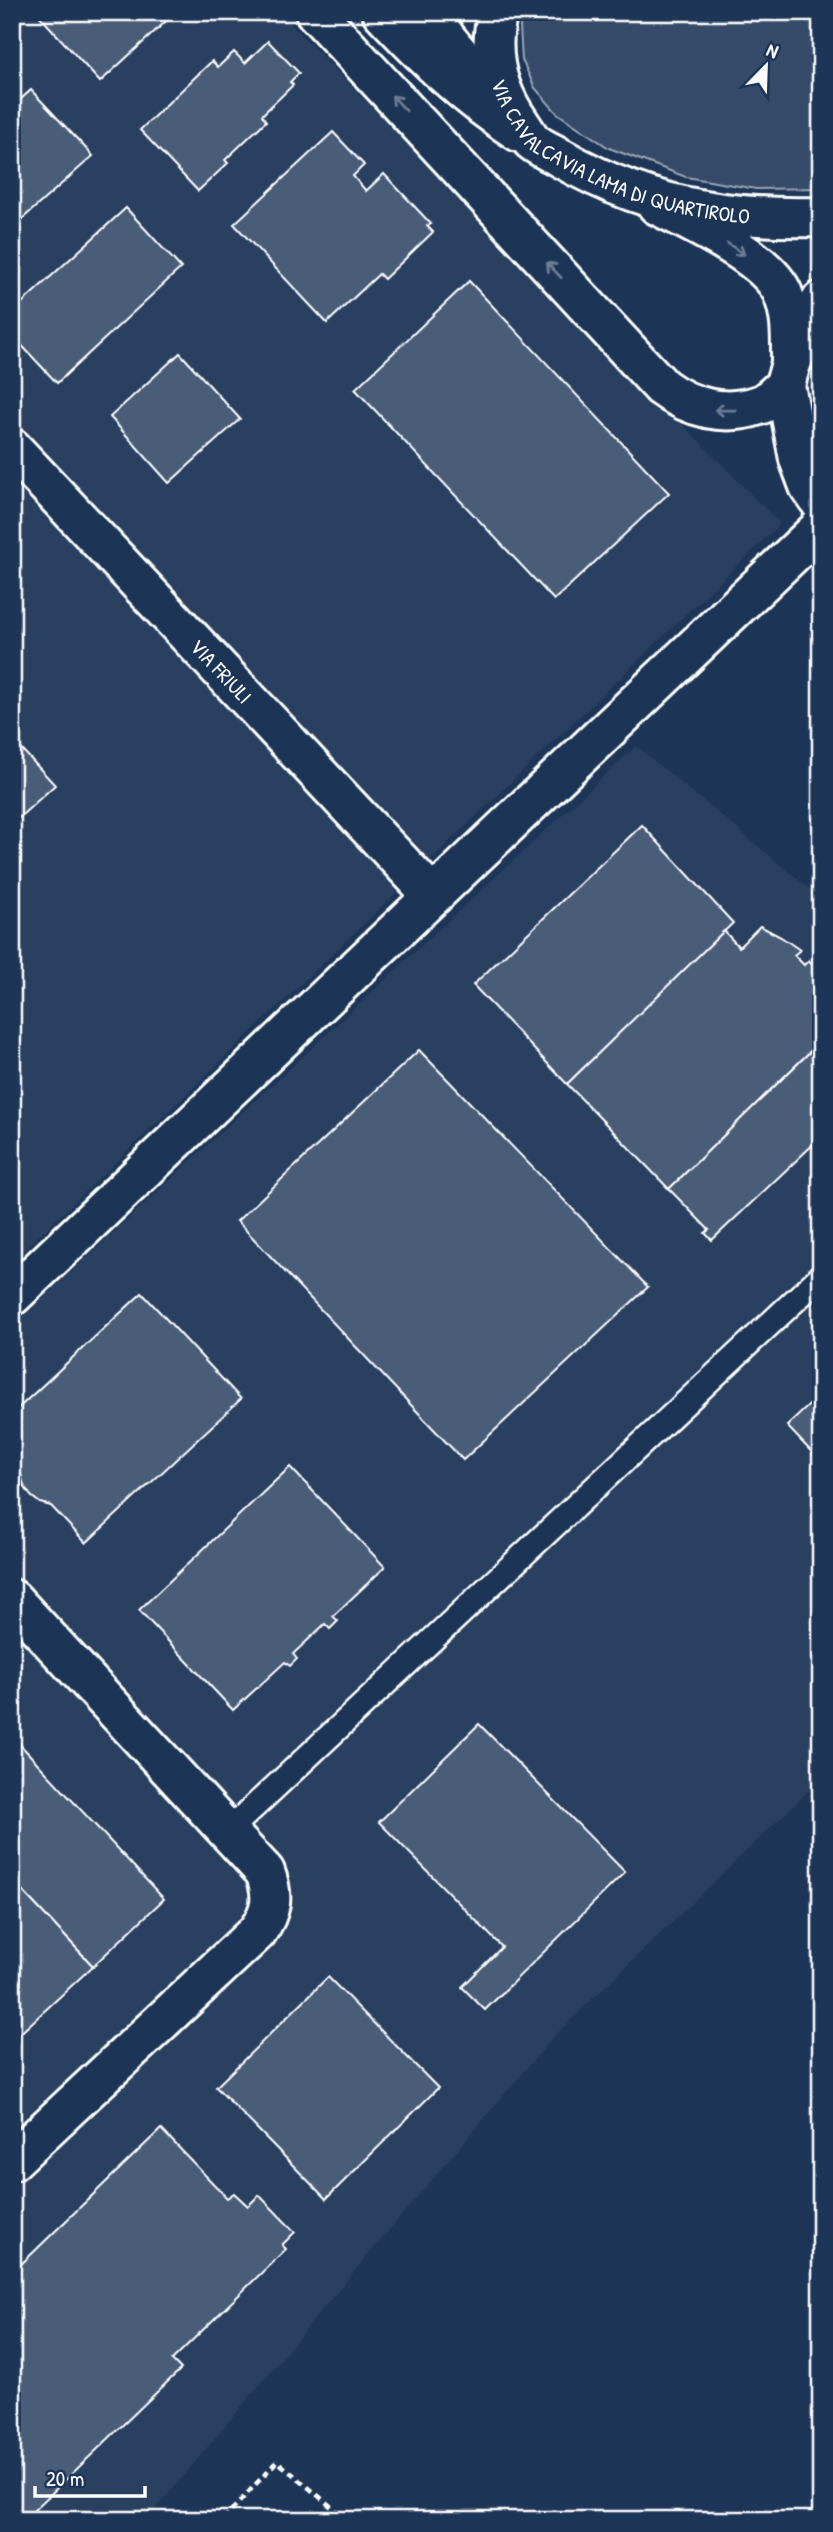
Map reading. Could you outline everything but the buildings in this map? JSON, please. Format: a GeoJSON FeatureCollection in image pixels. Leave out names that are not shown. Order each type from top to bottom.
{"type":"FeatureCollection","features":[{"type":"Feature","properties":{"kind":"street"},"geometry":{"type":"LineString","coordinates":[[315,12],[662,387],[681,401],[715,410],[738,410],[762,404],[788,374],[821,301]]}},
{"type":"Feature","properties":{"kind":"street"},"geometry":{"type":"LineString","coordinates":[[382,12],[453,84],[493,116],[532,140]]}},
{"type":"Feature","properties":{"kind":"street"},"geometry":{"type":"LineString","coordinates":[[429,12],[446,38],[532,140]]}},
{"type":"Feature","properties":{"kind":"street","name":"VIA CAVALCAVIA LAMA DI QUARTIROLO"},"geometry":{"type":"LineString","coordinates":[[498,12],[495,45],[498,82],[511,110],[532,140],[568,162],[633,192],[703,210],[787,218],[821,217]]}},
{"type":"Feature","properties":{"kind":"street"},"geometry":{"type":"LineString","coordinates":[[633,192],[734,246],[767,272],[782,290],[790,315],[788,374],[799,458],[809,486],[821,503]]}},
{"type":"Feature","properties":{"kind":"street","name":"VIA FRIULI"},"geometry":{"type":"LineString","coordinates":[[12,447],[433,896]]}},
{"type":"Feature","properties":{"kind":"street"},"geometry":{"type":"LineString","coordinates":[[18,1278],[433,896],[821,527]]}},
{"type":"Feature","properties":{"kind":"street"},"geometry":{"type":"LineString","coordinates":[[12,1599],[265,1872],[271,1887],[272,1903],[267,1919],[257,1932],[12,2161]]}},
{"type":"Feature","properties":{"kind":"lane"},"geometry":{"type":"LineString","coordinates":[[227,1832],[821,1276]]}},
{"type":"Feature","properties":{"kind":"path"},"geometry":{"type":"LineString","coordinates":[[223,2520],[277,2461],[347,2520]]}},
{"type":"Feature","properties":{"kind":"shaded area"},"geometry":{"type":"Polygon","coordinates":[[[12,12],[279,12],[780,524],[12,1262],[12,12]]]}},
{"type":"Feature","properties":{"kind":"shaded area"},"geometry":{"type":"Polygon","coordinates":[[[525,12],[821,12],[821,188],[756,189],[686,177],[609,148],[557,113],[535,88],[522,60],[520,26],[525,12]]]}},
{"type":"Feature","properties":{"kind":"shaded area"},"geometry":{"type":"Polygon","coordinates":[[[636,746],[821,898],[821,1779],[555,2035],[147,2520],[12,2520],[12,1327],[636,746]]]}}]}
